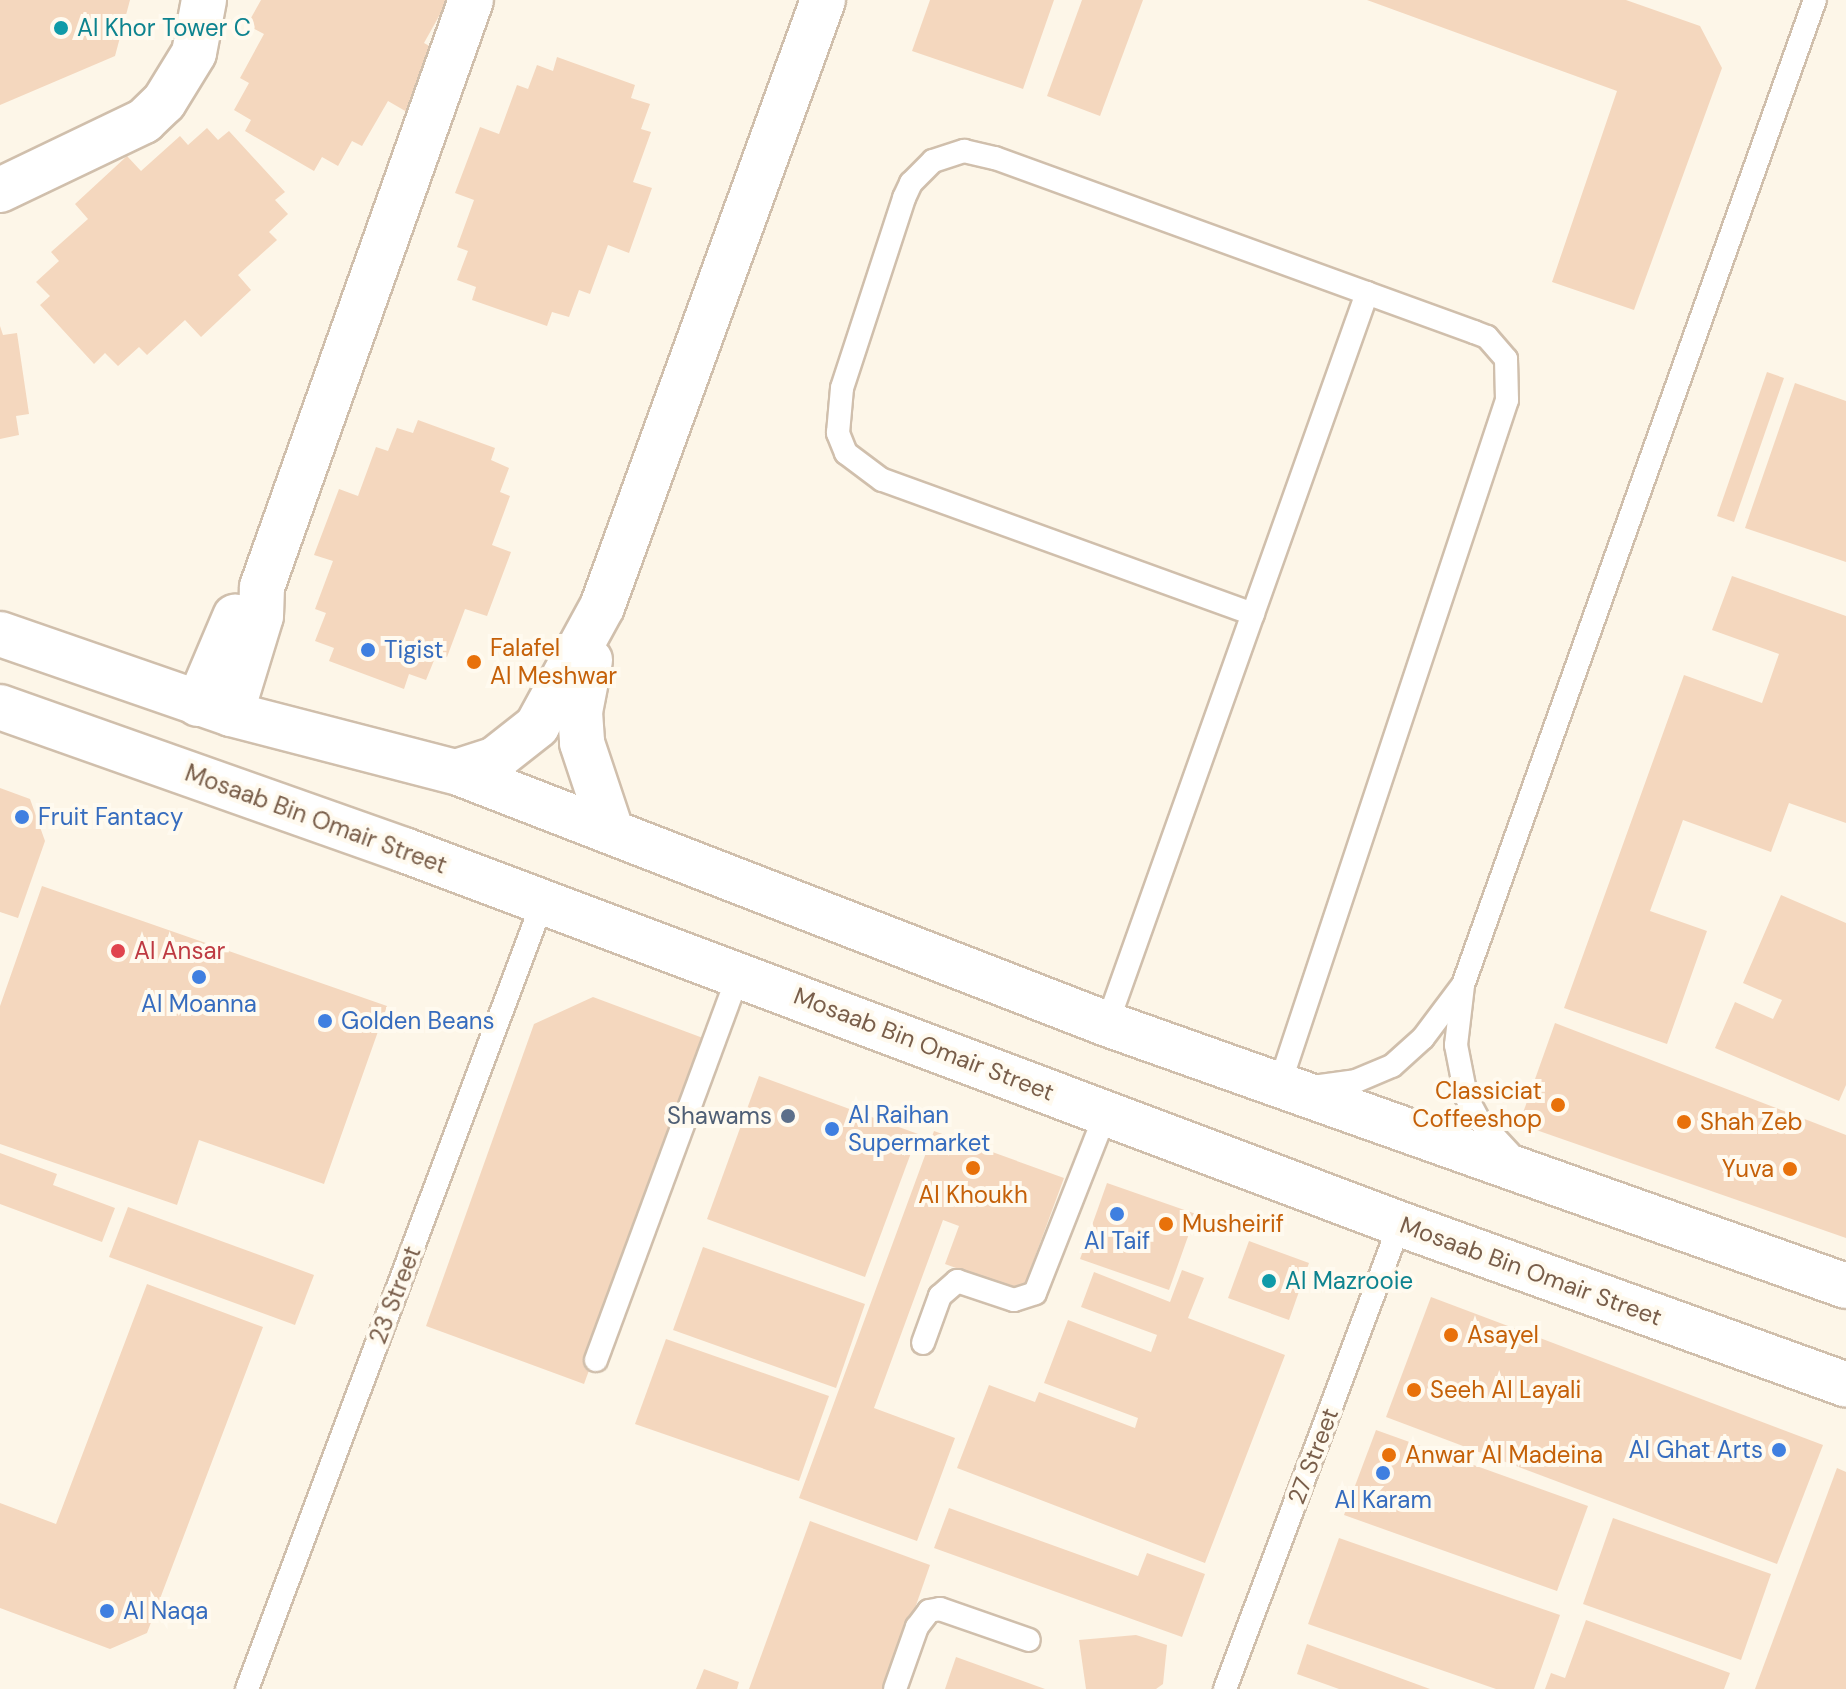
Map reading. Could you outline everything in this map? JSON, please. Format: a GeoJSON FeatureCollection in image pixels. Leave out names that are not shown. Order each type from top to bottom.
{"type":"FeatureCollection","features":[{"type":"Feature","properties":{"kind":"street"},"geometry":{"type":"LineString","coordinates":[[0,190],[154,112],[194,53],[204,0]]}},
{"type":"Feature","properties":{"kind":"street"},"geometry":{"type":"LineString","coordinates":[[214,709],[261,616],[262,587],[471,0]]}},
{"type":"Feature","properties":{"kind":"street"},"geometry":{"type":"LineString","coordinates":[[611,830],[585,764],[580,712],[602,607],[823,0]]}},
{"type":"Feature","properties":{"kind":"street"},"geometry":{"type":"LineString","coordinates":[[456,772],[494,760],[537,726],[602,607]]}},
{"type":"Feature","properties":{"kind":"street"},"geometry":{"type":"LineString","coordinates":[[0,634],[214,709],[456,772],[1107,1024],[1284,1088],[1525,1169],[1846,1286]]}},
{"type":"Feature","properties":{"kind":"street","name":"Mosaab Bin Omair Street"},"geometry":{"type":"LineString","coordinates":[[0,707],[543,901],[1400,1224],[1846,1385]]}},
{"type":"Feature","properties":{"kind":"lane"},"geometry":{"type":"LineString","coordinates":[[1525,1169],[1478,1119],[1466,1096],[1456,1045],[1463,985],[1815,0]]}},
{"type":"Feature","properties":{"kind":"lane"},"geometry":{"type":"LineString","coordinates":[[1253,614],[882,480],[846,453],[836,410],[904,198],[933,161],[964,151],[980,153],[1487,337],[1506,359],[1511,386],[1284,1088],[1356,1081],[1392,1066],[1423,1038],[1463,985]]}},
{"type":"Feature","properties":{"kind":"lane"},"geometry":{"type":"LineString","coordinates":[[1107,1024],[1367,293]]}},
{"type":"Feature","properties":{"kind":"lane","name":"23 Street"},"geometry":{"type":"LineString","coordinates":[[247,1689],[543,901]]}},
{"type":"Feature","properties":{"kind":"lane"},"geometry":{"type":"LineString","coordinates":[[596,1360],[739,974]]}},
{"type":"Feature","properties":{"kind":"lane"},"geometry":{"type":"LineString","coordinates":[[923,1343],[940,1296],[957,1281],[1014,1300],[1035,1293],[1106,1113]]}},
{"type":"Feature","properties":{"kind":"lane","name":"27 Street"},"geometry":{"type":"LineString","coordinates":[[1225,1689],[1400,1224]]}},
{"type":"Feature","properties":{"kind":"lane"},"geometry":{"type":"LineString","coordinates":[[895,1689],[917,1627],[929,1611],[949,1611],[1029,1640]]}},
{"type":"Feature","properties":{"kind":"building","name":"Al Khor Tower C"},"geometry":{"type":"Polygon","coordinates":[[[0,0],[130,0],[115,56],[0,105],[0,0]]]}},
{"type":"Feature","properties":{"kind":"building"},"geometry":{"type":"Polygon","coordinates":[[[261,0],[448,0],[424,43],[442,53],[407,112],[388,101],[362,146],[352,141],[338,166],[322,157],[314,171],[245,131],[251,120],[234,110],[249,83],[240,78],[264,34],[247,25],[261,0]]]}},
{"type":"Feature","properties":{"kind":"building"},"geometry":{"type":"Polygon","coordinates":[[[930,0],[1054,0],[1023,89],[912,51],[930,0]]]}},
{"type":"Feature","properties":{"kind":"building"},"geometry":{"type":"Polygon","coordinates":[[[1082,0],[1143,0],[1100,116],[1047,96],[1082,0]]]}},
{"type":"Feature","properties":{"kind":"building"},"geometry":{"type":"Polygon","coordinates":[[[1367,0],[1626,0],[1700,26],[1722,68],[1634,310],[1552,282],[1617,91],[1367,0]]]}},
{"type":"Feature","properties":{"kind":"building"},"geometry":{"type":"Polygon","coordinates":[[[557,57],[635,85],[631,98],[650,104],[641,129],[651,132],[633,182],[652,188],[629,253],[608,245],[590,294],[579,290],[569,317],[552,312],[547,326],[472,300],[476,287],[457,280],[468,251],[457,247],[474,200],[455,193],[480,127],[499,134],[517,85],[528,89],[537,65],[553,71],[557,57]]]}},
{"type":"Feature","properties":{"kind":"building"},"geometry":{"type":"Polygon","coordinates":[[[207,128],[218,140],[229,131],[285,192],[275,200],[288,214],[269,232],[277,240],[238,275],[251,290],[201,337],[185,320],[147,355],[139,347],[118,366],[105,353],[94,364],[40,305],[50,296],[36,282],[59,261],[51,252],[88,219],[75,204],[127,156],[141,171],[180,136],[188,145],[207,128]]]}},
{"type":"Feature","properties":{"kind":"building"},"geometry":{"type":"Polygon","coordinates":[[[0,326],[3,335],[17,333],[29,414],[16,416],[19,435],[0,439],[0,326]]]}},
{"type":"Feature","properties":{"kind":"building"},"geometry":{"type":"Polygon","coordinates":[[[1767,372],[1784,378],[1734,522],[1717,516],[1767,372]]]}},
{"type":"Feature","properties":{"kind":"building"},"geometry":{"type":"Polygon","coordinates":[[[1795,383],[1846,401],[1846,562],[1745,528],[1795,383]]]}},
{"type":"Feature","properties":{"kind":"building"},"geometry":{"type":"Polygon","coordinates":[[[418,420],[495,448],[491,460],[509,468],[500,492],[510,496],[492,545],[511,552],[487,616],[465,609],[447,657],[437,653],[426,680],[409,674],[404,689],[329,661],[334,648],[315,641],[326,613],[315,609],[333,561],[314,555],[339,489],[358,496],[376,447],[388,451],[397,428],[413,433],[418,420]]]}},
{"type":"Feature","properties":{"kind":"building"},"geometry":{"type":"Polygon","coordinates":[[[1732,576],[1846,616],[1846,823],[1789,803],[1771,852],[1683,820],[1650,911],[1707,931],[1667,1044],[1564,1008],[1684,675],[1762,703],[1779,654],[1712,630],[1732,576]]]}},
{"type":"Feature","properties":{"kind":"building"},"geometry":{"type":"Polygon","coordinates":[[[0,788],[30,799],[45,841],[18,918],[0,912],[0,788]]]}},
{"type":"Feature","properties":{"kind":"building"},"geometry":{"type":"Polygon","coordinates":[[[42,886],[387,1006],[324,1184],[199,1140],[177,1205],[0,1144],[0,1006],[42,886]]]}},
{"type":"Feature","properties":{"kind":"building"},"geometry":{"type":"Polygon","coordinates":[[[1781,895],[1846,923],[1846,1085],[1839,1101],[1715,1048],[1735,1002],[1773,1019],[1782,1000],[1743,983],[1781,895]]]}},
{"type":"Feature","properties":{"kind":"building"},"geometry":{"type":"Polygon","coordinates":[[[593,997],[711,1041],[584,1384],[426,1326],[534,1024],[593,997]]]}},
{"type":"Feature","properties":{"kind":"building"},"geometry":{"type":"Polygon","coordinates":[[[1555,1023],[1846,1135],[1846,1238],[1519,1124],[1555,1023]]]}},
{"type":"Feature","properties":{"kind":"building"},"geometry":{"type":"Polygon","coordinates":[[[759,1076],[918,1134],[865,1277],[707,1219],[759,1076]]]}},
{"type":"Feature","properties":{"kind":"building"},"geometry":{"type":"Polygon","coordinates":[[[934,1131],[1064,1178],[1022,1292],[945,1264],[959,1226],[943,1220],[874,1408],[955,1438],[917,1541],[799,1498],[934,1131]]]}},
{"type":"Feature","properties":{"kind":"building"},"geometry":{"type":"Polygon","coordinates":[[[0,1153],[57,1174],[53,1185],[115,1208],[102,1242],[0,1204],[0,1153]]]}},
{"type":"Feature","properties":{"kind":"building"},"geometry":{"type":"Polygon","coordinates":[[[1107,1183],[1196,1214],[1169,1290],[1080,1259],[1107,1183]]]}},
{"type":"Feature","properties":{"kind":"building"},"geometry":{"type":"Polygon","coordinates":[[[128,1207],[314,1275],[295,1325],[109,1257],[128,1207]]]}},
{"type":"Feature","properties":{"kind":"building","name":"Al Mazrooie"},"geometry":{"type":"Polygon","coordinates":[[[1249,1241],[1309,1263],[1289,1320],[1228,1298],[1249,1241]]]}},
{"type":"Feature","properties":{"kind":"building"},"geometry":{"type":"Polygon","coordinates":[[[703,1247],[865,1304],[836,1388],[673,1330],[703,1247]]]}},
{"type":"Feature","properties":{"kind":"building"},"geometry":{"type":"Polygon","coordinates":[[[1182,1270],[1204,1278],[1188,1318],[1285,1355],[1205,1563],[957,1468],[989,1385],[1035,1402],[1039,1392],[1135,1428],[1138,1418],[1044,1383],[1068,1320],[1151,1352],[1157,1335],[1081,1307],[1094,1272],[1170,1302],[1182,1270]]]}},
{"type":"Feature","properties":{"kind":"building"},"geometry":{"type":"Polygon","coordinates":[[[147,1284],[263,1327],[147,1633],[110,1649],[0,1608],[0,1503],[56,1524],[147,1284]]]}},
{"type":"Feature","properties":{"kind":"building"},"geometry":{"type":"Polygon","coordinates":[[[1431,1297],[1823,1445],[1777,1564],[1386,1417],[1431,1297]]]}},
{"type":"Feature","properties":{"kind":"building"},"geometry":{"type":"Polygon","coordinates":[[[666,1339],[829,1396],[799,1481],[635,1424],[666,1339]]]}},
{"type":"Feature","properties":{"kind":"building"},"geometry":{"type":"Polygon","coordinates":[[[1376,1430],[1588,1506],[1557,1591],[1344,1515],[1376,1430]]]}},
{"type":"Feature","properties":{"kind":"building"},"geometry":{"type":"Polygon","coordinates":[[[1837,1468],[1846,1472],[1846,1689],[1755,1689],[1837,1468]]]}},
{"type":"Feature","properties":{"kind":"building"},"geometry":{"type":"Polygon","coordinates":[[[949,1508],[1138,1576],[1147,1553],[1205,1574],[1182,1637],[934,1548],[949,1508]]]}},
{"type":"Feature","properties":{"kind":"building"},"geometry":{"type":"Polygon","coordinates":[[[1613,1518],[1771,1574],[1741,1660],[1583,1604],[1613,1518]]]}},
{"type":"Feature","properties":{"kind":"building"},"geometry":{"type":"Polygon","coordinates":[[[810,1521],[930,1565],[887,1689],[749,1689],[810,1521]]]}},
{"type":"Feature","properties":{"kind":"building"},"geometry":{"type":"Polygon","coordinates":[[[1339,1538],[1560,1615],[1534,1689],[1496,1689],[1308,1624],[1339,1538]]]}},
{"type":"Feature","properties":{"kind":"building"},"geometry":{"type":"Polygon","coordinates":[[[1586,1620],[1730,1673],[1724,1689],[1545,1689],[1551,1673],[1565,1678],[1586,1620]]]}},
{"type":"Feature","properties":{"kind":"building"},"geometry":{"type":"Polygon","coordinates":[[[1136,1635],[1167,1645],[1163,1684],[1156,1689],[1086,1689],[1079,1640],[1136,1635]]]}},
{"type":"Feature","properties":{"kind":"building"},"geometry":{"type":"Polygon","coordinates":[[[1307,1644],[1430,1689],[1339,1689],[1297,1674],[1307,1644]]]}},
{"type":"Feature","properties":{"kind":"building"},"geometry":{"type":"Polygon","coordinates":[[[956,1657],[1045,1689],[945,1689],[956,1657]]]}},
{"type":"Feature","properties":{"kind":"building"},"geometry":{"type":"Polygon","coordinates":[[[704,1669],[739,1682],[737,1689],[696,1689],[704,1669]]]}},
{"type":"Feature","properties":{"kind":"place","name":"Al Khor Tower C"},"geometry":{"type":"Point","coordinates":[61,28]}},
{"type":"Feature","properties":{"kind":"place","name":"Tigist"},"geometry":{"type":"Point","coordinates":[368,650]}},
{"type":"Feature","properties":{"kind":"place","name":"Falafel Al Meshwar"},"geometry":{"type":"Point","coordinates":[474,662]}},
{"type":"Feature","properties":{"kind":"place","name":"Fruit Fantacy"},"geometry":{"type":"Point","coordinates":[22,817]}},
{"type":"Feature","properties":{"kind":"place","name":"Al Ansar"},"geometry":{"type":"Point","coordinates":[118,951]}},
{"type":"Feature","properties":{"kind":"place","name":"Al Moanna"},"geometry":{"type":"Point","coordinates":[199,977]}},
{"type":"Feature","properties":{"kind":"place","name":"Golden Beans"},"geometry":{"type":"Point","coordinates":[325,1021]}},
{"type":"Feature","properties":{"kind":"place","name":"Classiciat Coffeeshop"},"geometry":{"type":"Point","coordinates":[1558,1105]}},
{"type":"Feature","properties":{"kind":"place","name":"Shawams"},"geometry":{"type":"Point","coordinates":[788,1116]}},
{"type":"Feature","properties":{"kind":"place","name":"Shah Zeb"},"geometry":{"type":"Point","coordinates":[1684,1122]}},
{"type":"Feature","properties":{"kind":"place","name":"Al Raihan Supermarket"},"geometry":{"type":"Point","coordinates":[832,1129]}},
{"type":"Feature","properties":{"kind":"place","name":"Al Khoukh"},"geometry":{"type":"Point","coordinates":[973,1168]}},
{"type":"Feature","properties":{"kind":"place","name":"Yuva"},"geometry":{"type":"Point","coordinates":[1790,1169]}},
{"type":"Feature","properties":{"kind":"place","name":"Al Taif"},"geometry":{"type":"Point","coordinates":[1117,1214]}},
{"type":"Feature","properties":{"kind":"place","name":"Musheirif"},"geometry":{"type":"Point","coordinates":[1166,1224]}},
{"type":"Feature","properties":{"kind":"place","name":"Al Mazrooie"},"geometry":{"type":"Point","coordinates":[1269,1281]}},
{"type":"Feature","properties":{"kind":"place","name":"Asayel"},"geometry":{"type":"Point","coordinates":[1451,1335]}},
{"type":"Feature","properties":{"kind":"place","name":"Seeh Al Layali"},"geometry":{"type":"Point","coordinates":[1414,1390]}},
{"type":"Feature","properties":{"kind":"place","name":"Al Ghat Arts"},"geometry":{"type":"Point","coordinates":[1779,1450]}},
{"type":"Feature","properties":{"kind":"place","name":"Anwar Al Madeina"},"geometry":{"type":"Point","coordinates":[1389,1455]}},
{"type":"Feature","properties":{"kind":"place","name":"Al Karam"},"geometry":{"type":"Point","coordinates":[1383,1473]}},
{"type":"Feature","properties":{"kind":"place","name":"Al Naqa"},"geometry":{"type":"Point","coordinates":[107,1611]}}]}
